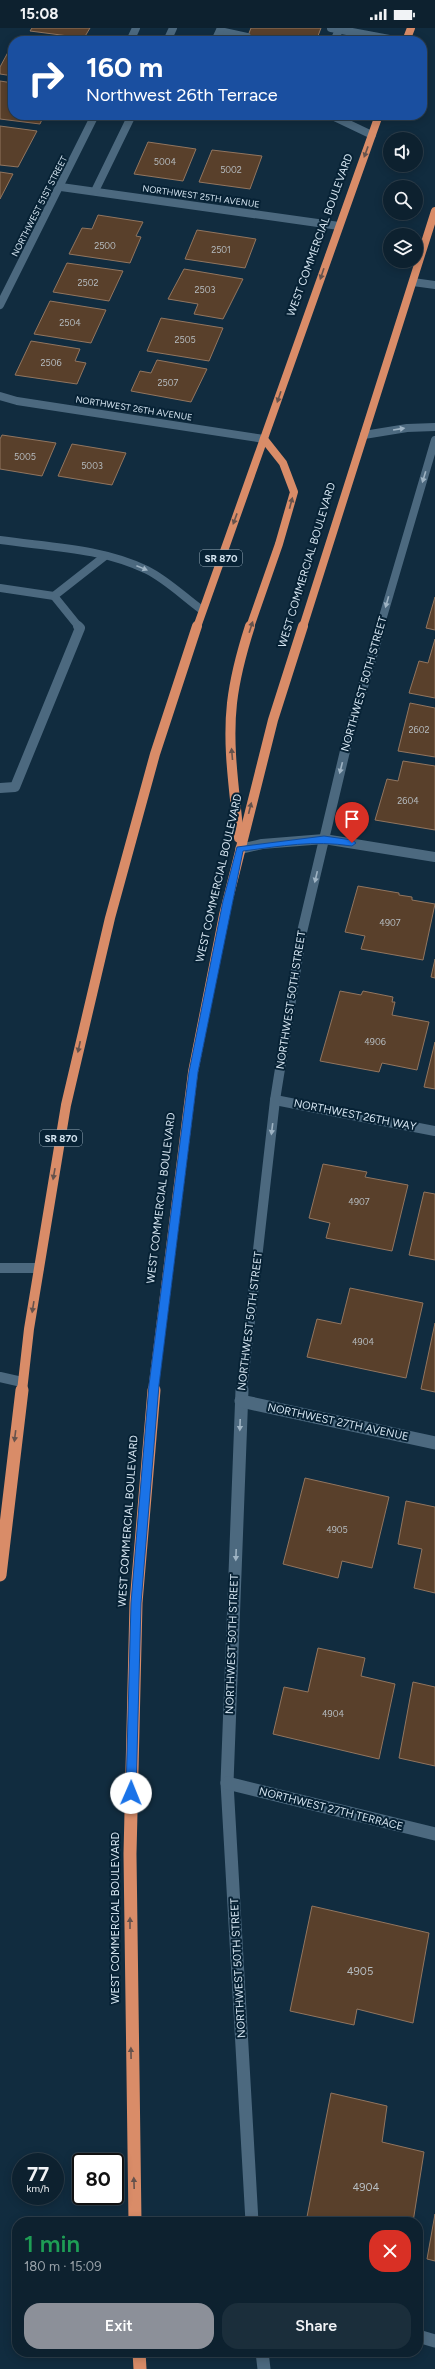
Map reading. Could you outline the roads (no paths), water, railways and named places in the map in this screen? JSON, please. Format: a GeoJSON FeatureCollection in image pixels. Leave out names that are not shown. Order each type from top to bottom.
{"type":"FeatureCollection","features":[{"type":"Feature","properties":{"kind":"highway","name":"WEST COMMERCIAL BOULEVARD"},"geometry":{"type":"LineString","coordinates":[[0,1574],[22,1382],[66,1105],[110,918],[155,754],[202,610],[377,120]]}},
{"type":"Feature","properties":{"kind":"highway","name":"WEST COMMERCIAL BOULEVARD"},"geometry":{"type":"LineString","coordinates":[[135,2217],[130,1846],[136,1603],[145,1488],[168,1265],[193,1072],[240,849],[273,720],[435,211]]}},
{"type":"Feature","properties":{"kind":"highway"},"geometry":{"type":"LineString","coordinates":[[240,849],[230,731],[232,700],[245,645],[294,492],[291,476],[285,464],[264,439]]}},
{"type":"Feature","properties":{"kind":"highway"},"geometry":{"type":"LineString","coordinates":[[140,2357],[140,2369]]}},
{"type":"Feature","properties":{"kind":"street"},"geometry":{"type":"LineString","coordinates":[[331,28],[372,36]]}},
{"type":"Feature","properties":{"kind":"street"},"geometry":{"type":"LineString","coordinates":[[221,29],[244,36]]}},
{"type":"Feature","properties":{"kind":"street"},"geometry":{"type":"LineString","coordinates":[[336,36],[339,30]]}},
{"type":"Feature","properties":{"kind":"street","name":"NORTHWEST 51ST STREET"},"geometry":{"type":"LineString","coordinates":[[0,306],[93,120]]}},
{"type":"Feature","properties":{"kind":"street"},"geometry":{"type":"LineString","coordinates":[[95,191],[130,120]]}},
{"type":"Feature","properties":{"kind":"street"},"geometry":{"type":"LineString","coordinates":[[340,120],[372,135]]}},
{"type":"Feature","properties":{"kind":"street","name":"NORTHWEST 25TH AVENUE"},"geometry":{"type":"LineString","coordinates":[[61,186],[339,226]]}},
{"type":"Feature","properties":{"kind":"street"},"geometry":{"type":"LineString","coordinates":[[413,282],[435,285]]}},
{"type":"Feature","properties":{"kind":"street","name":"NORTHWEST 26TH AVENUE"},"geometry":{"type":"LineString","coordinates":[[0,396],[17,401],[264,439]]}},
{"type":"Feature","properties":{"kind":"street"},"geometry":{"type":"LineString","coordinates":[[364,435],[407,428],[435,427]]}},
{"type":"Feature","properties":{"kind":"street","name":"NORTHWEST 50TH STREET"},"geometry":{"type":"LineString","coordinates":[[252,2217],[227,1783],[241,1401],[276,1100],[302,932],[324,839],[369,664],[435,440]]}},
{"type":"Feature","properties":{"kind":"street"},"geometry":{"type":"LineString","coordinates":[[1,542],[105,556],[149,571],[202,610]]}},
{"type":"Feature","properties":{"kind":"street"},"geometry":{"type":"LineString","coordinates":[[54,596],[105,556]]}},
{"type":"Feature","properties":{"kind":"street"},"geometry":{"type":"LineString","coordinates":[[0,588],[54,596],[80,628],[15,787],[0,788]]}},
{"type":"Feature","properties":{"kind":"street"},"geometry":{"type":"LineString","coordinates":[[240,849],[274,843],[324,839],[435,857]]}},
{"type":"Feature","properties":{"kind":"street","name":"NORTHWEST 26TH WAY"},"geometry":{"type":"LineString","coordinates":[[276,1100],[435,1130]]}},
{"type":"Feature","properties":{"kind":"street"},"geometry":{"type":"LineString","coordinates":[[0,1268],[39,1268]]}},
{"type":"Feature","properties":{"kind":"street"},"geometry":{"type":"LineString","coordinates":[[0,1377],[22,1382]]}},
{"type":"Feature","properties":{"kind":"street","name":"NORTHWEST 27TH AVENUE"},"geometry":{"type":"LineString","coordinates":[[241,1401],[435,1443]]}},
{"type":"Feature","properties":{"kind":"street","name":"NORTHWEST 27TH TERRACE"},"geometry":{"type":"LineString","coordinates":[[227,1783],[435,1834]]}},
{"type":"Feature","properties":{"kind":"street"},"geometry":{"type":"LineString","coordinates":[[423,2337],[435,2341]]}},
{"type":"Feature","properties":{"kind":"street"},"geometry":{"type":"LineString","coordinates":[[263,2357],[264,2369]]}}]}
